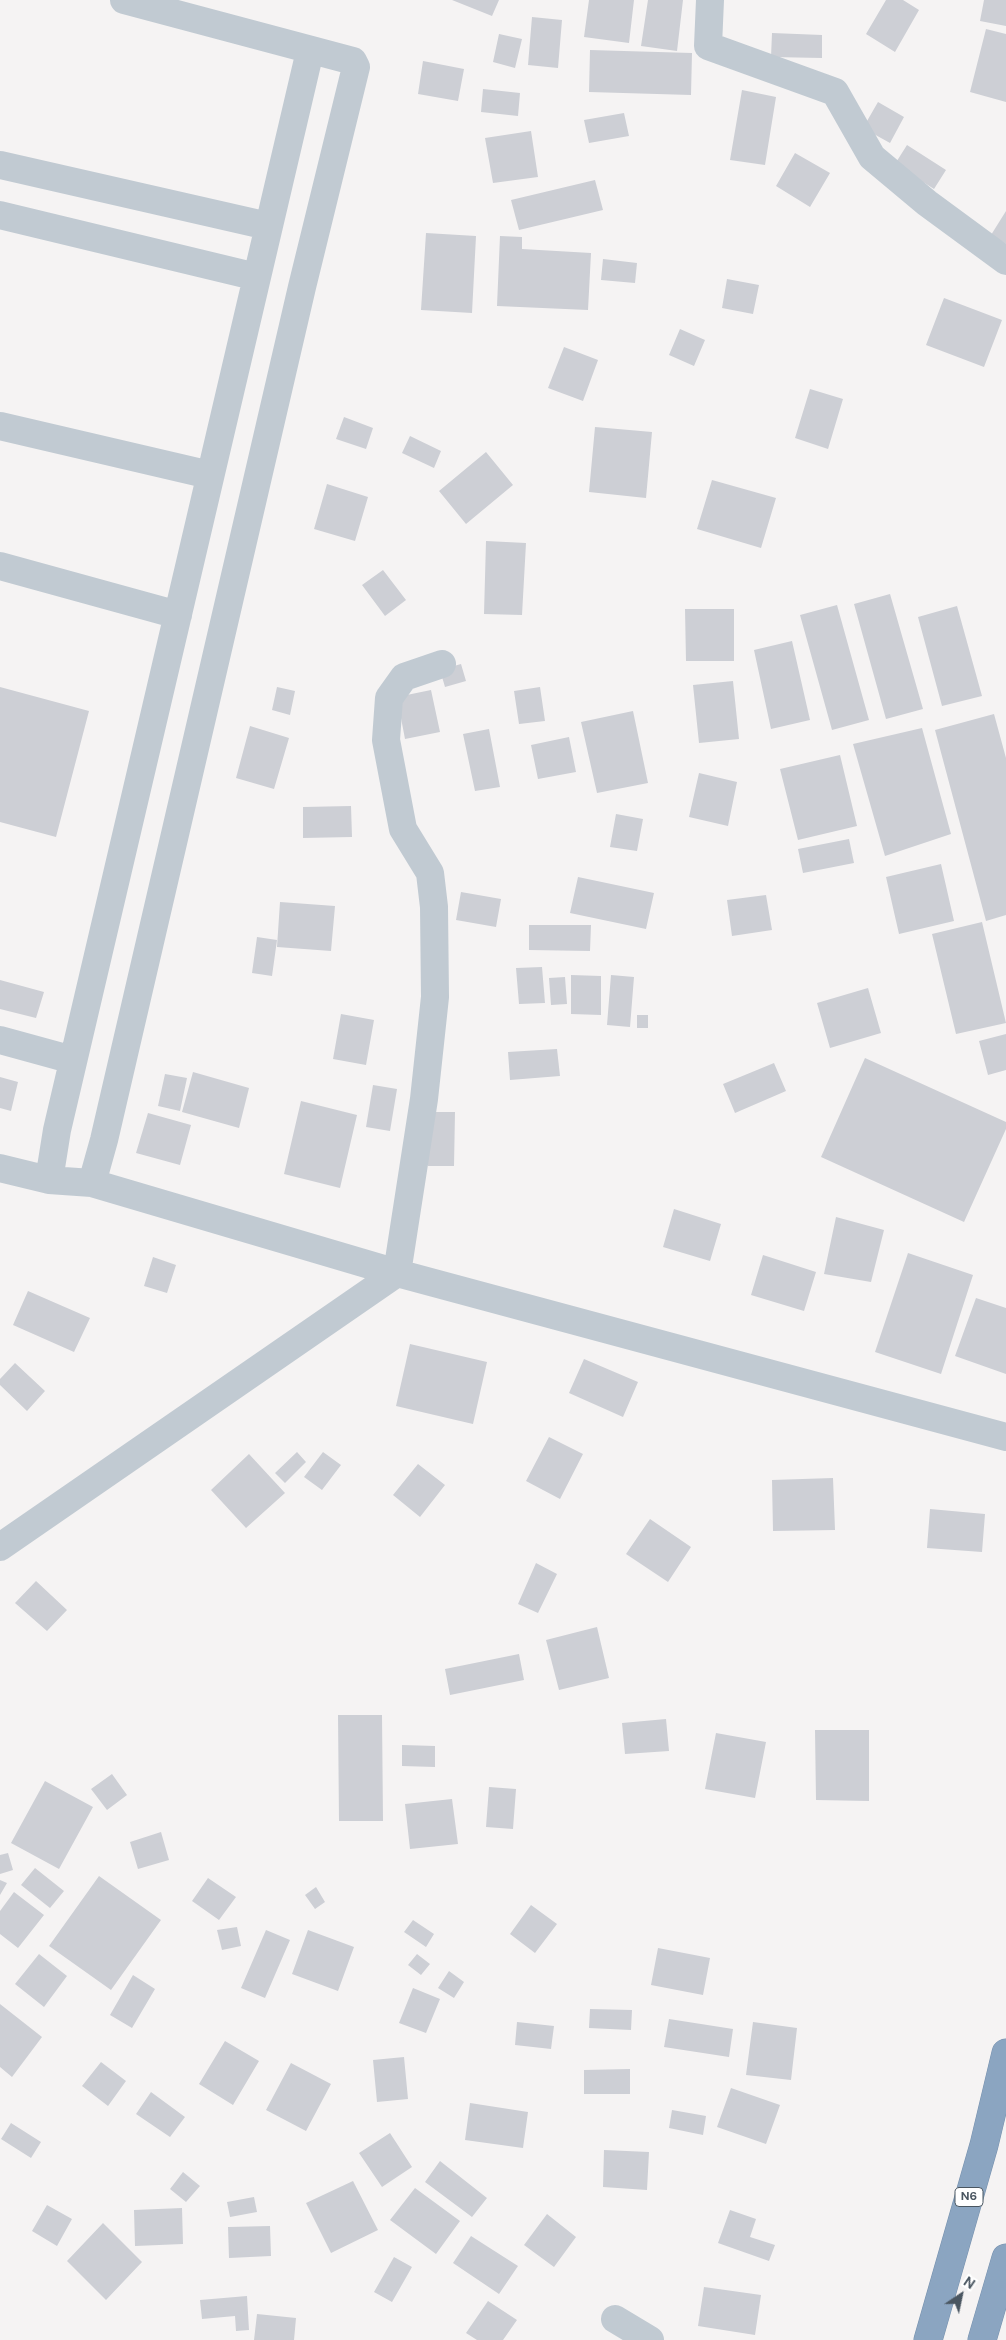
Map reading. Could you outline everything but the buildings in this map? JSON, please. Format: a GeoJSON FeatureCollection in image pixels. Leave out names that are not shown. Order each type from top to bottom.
{"type":"FeatureCollection","features":[{"type":"Feature","properties":{"kind":"highway","name":"N6"},"geometry":{"type":"LineString","coordinates":[[928,2340],[984,2145],[1006,2053]]}},
{"type":"Feature","properties":{"kind":"highway"},"geometry":{"type":"LineString","coordinates":[[982,2340],[1006,2258]]}},
{"type":"Feature","properties":{"kind":"street"},"geometry":{"type":"LineString","coordinates":[[92,1183],[104,1140],[356,64],[352,61],[124,0]]}},
{"type":"Feature","properties":{"kind":"street"},"geometry":{"type":"LineString","coordinates":[[710,0],[708,46],[835,92],[872,158],[927,203],[1006,261]]}},
{"type":"Feature","properties":{"kind":"street"},"geometry":{"type":"LineString","coordinates":[[49,1180],[57,1130],[73,1060],[310,51]]}},
{"type":"Feature","properties":{"kind":"street"},"geometry":{"type":"LineString","coordinates":[[0,165],[268,226]]}},
{"type":"Feature","properties":{"kind":"street"},"geometry":{"type":"LineString","coordinates":[[0,216],[257,277]]}},
{"type":"Feature","properties":{"kind":"street"},"geometry":{"type":"LineString","coordinates":[[0,426],[210,475]]}},
{"type":"Feature","properties":{"kind":"street"},"geometry":{"type":"LineString","coordinates":[[0,566],[178,614]]}},
{"type":"Feature","properties":{"kind":"street"},"geometry":{"type":"LineString","coordinates":[[0,1546],[397,1274],[424,1099],[435,997],[434,907],[430,873],[403,829],[386,740],[389,698],[404,677],[442,664]]}},
{"type":"Feature","properties":{"kind":"street"},"geometry":{"type":"LineString","coordinates":[[0,1040],[73,1060]]}},
{"type":"Feature","properties":{"kind":"street"},"geometry":{"type":"LineString","coordinates":[[0,1168],[49,1180],[92,1183],[397,1274],[1006,1437]]}},
{"type":"Feature","properties":{"kind":"street"},"geometry":{"type":"LineString","coordinates":[[615,2319],[650,2340]]}}]}
